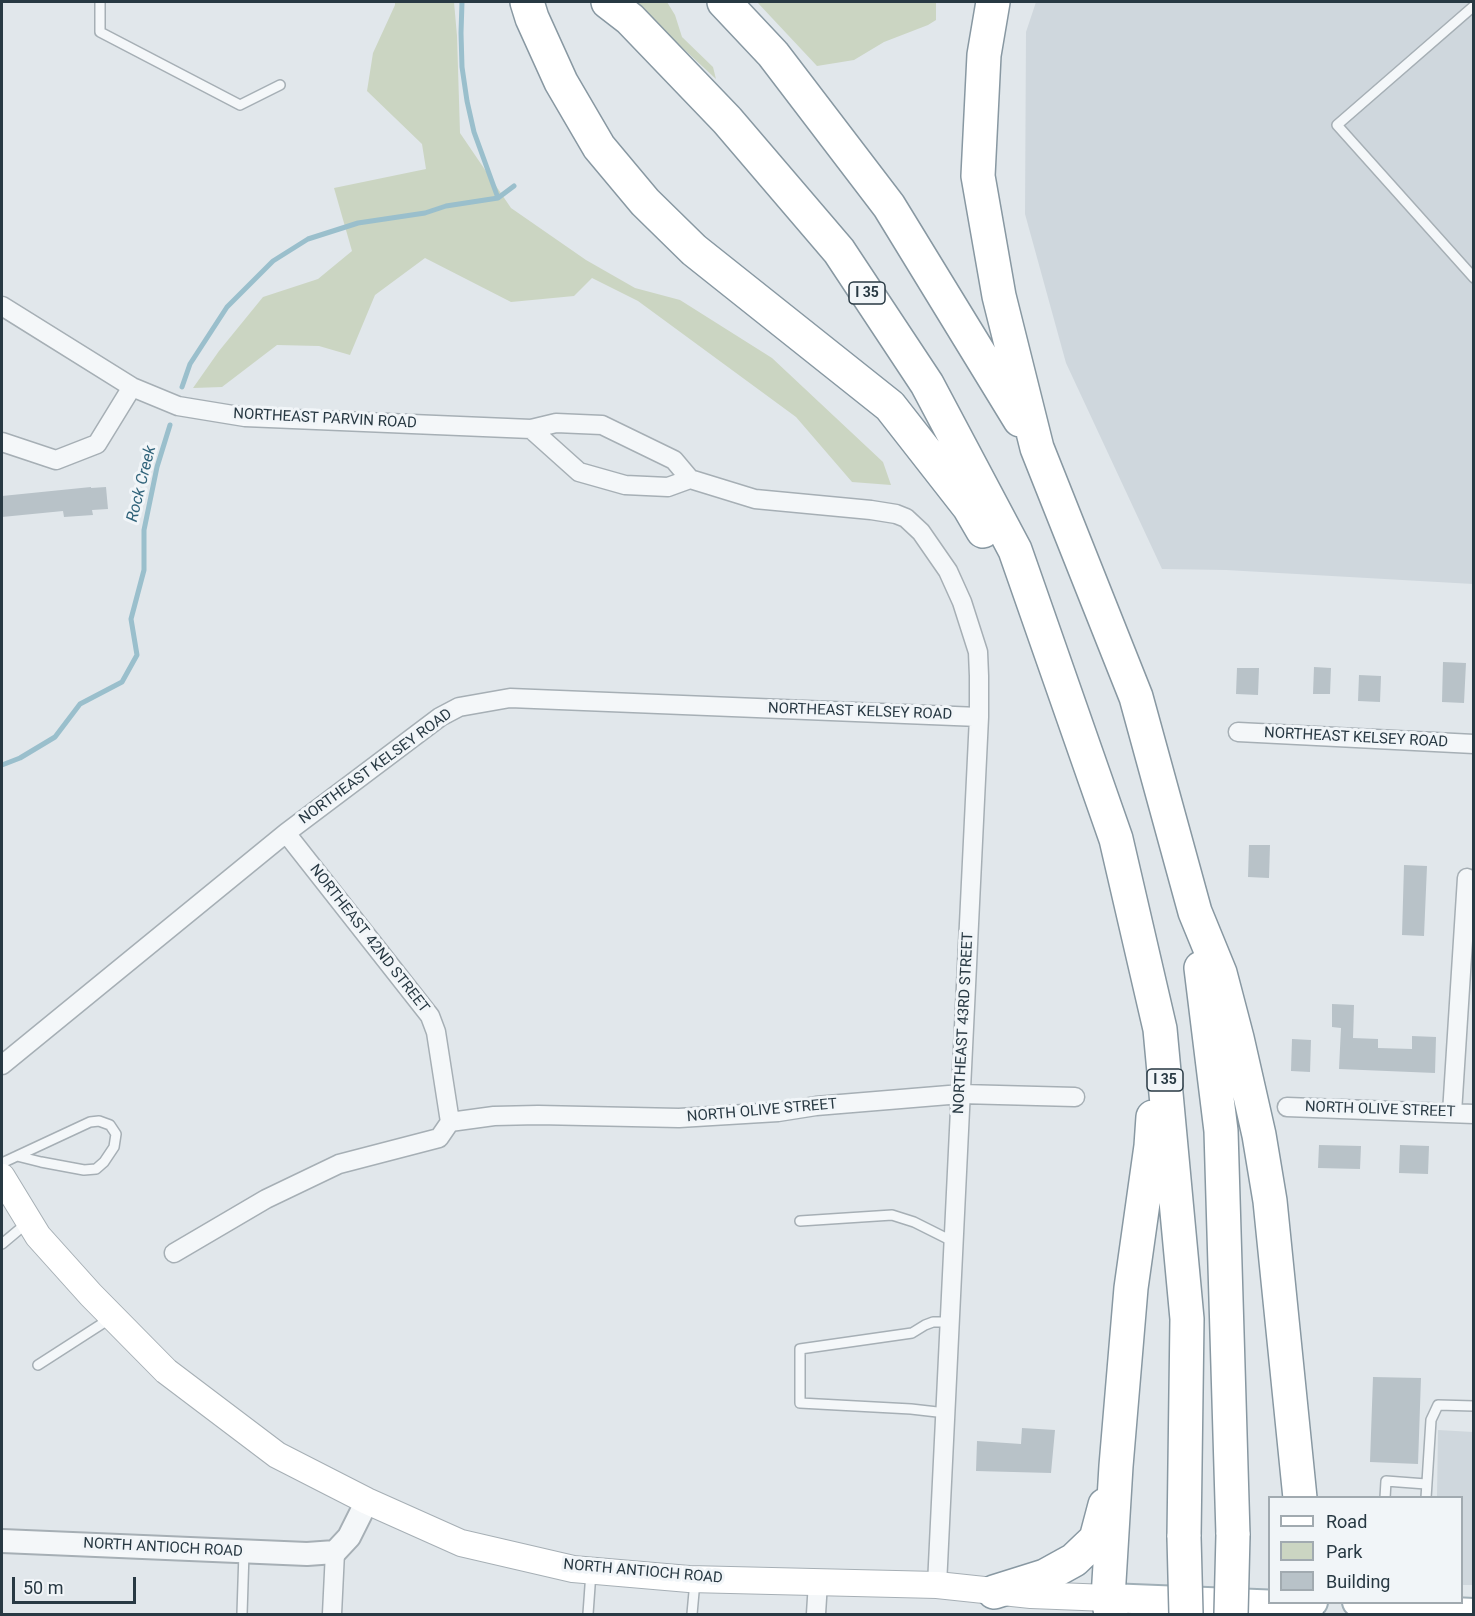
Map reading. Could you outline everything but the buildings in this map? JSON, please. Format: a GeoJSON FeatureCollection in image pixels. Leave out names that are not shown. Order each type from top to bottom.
{"type":"FeatureCollection","features":[{"type":"Feature","properties":{"kind":"highway","name":"I 35"},"geometry":{"type":"LineString","coordinates":[[608,2],[630,19],[727,120],[839,251],[932,394],[1015,550],[1116,839],[1160,1029],[1186,1319],[1184,1537],[1186,1614]]}},
{"type":"Feature","properties":{"kind":"highway"},"geometry":{"type":"LineString","coordinates":[[724,2],[773,54],[889,206],[1037,448]]}},
{"type":"Feature","properties":{"kind":"highway"},"geometry":{"type":"LineString","coordinates":[[993,2],[984,55],[978,176],[999,296],[1037,448],[1136,697],[1195,912],[1220,973],[1237,1038],[1259,1135],[1270,1201],[1300,1496]]}},
{"type":"Feature","properties":{"kind":"highway"},"geometry":{"type":"LineString","coordinates":[[529,10],[561,82],[599,147],[645,202],[694,250],[890,406],[969,507],[1046,640]]}},
{"type":"Feature","properties":{"kind":"highway"},"geometry":{"type":"LineString","coordinates":[[1195,912],[1221,1131],[1233,1535],[1231,1614]]}},
{"type":"Feature","properties":{"kind":"highway"},"geometry":{"type":"LineString","coordinates":[[1110,1606],[1116,1466],[1131,1288],[1151,1146],[1160,1029]]}},
{"type":"Feature","properties":{"kind":"highway"},"geometry":{"type":"LineString","coordinates":[[994,1592],[1045,1576],[1074,1560],[1096,1539],[1116,1466]]}},
{"type":"Feature","properties":{"kind":"main road","name":"NORTH ANTIOCH ROAD"},"geometry":{"type":"LineString","coordinates":[[2,1177],[38,1236],[166,1371],[277,1455],[461,1544],[573,1569],[695,1579],[938,1585],[1037,1595],[1110,1606],[1312,1608]]}},
{"type":"Feature","properties":{"kind":"main road","name":"NORTH ANTIOCH ROAD"},"geometry":{"type":"LineString","coordinates":[[1037,1595],[1075,1614]]}},
{"type":"Feature","properties":{"kind":"street","name":"NORTHEAST PARVIN ROAD"},"geometry":{"type":"LineString","coordinates":[[2,306],[132,387],[178,406],[245,417],[531,429],[556,423],[602,426],[675,459],[690,479]]}},
{"type":"Feature","properties":{"kind":"street"},"geometry":{"type":"LineString","coordinates":[[2,442],[56,460],[97,444],[132,387]]}},
{"type":"Feature","properties":{"kind":"street"},"geometry":{"type":"LineString","coordinates":[[531,429],[579,472],[625,485],[668,487],[690,479]]}},
{"type":"Feature","properties":{"kind":"street","name":"NORTHEAST 43RD STREET"},"geometry":{"type":"LineString","coordinates":[[690,479],[755,499],[871,510],[906,518],[921,532],[948,572],[962,602],[978,652],[979,717],[938,1585]]}},
{"type":"Feature","properties":{"kind":"street","name":"NORTHEAST KELSEY ROAD"},"geometry":{"type":"LineString","coordinates":[[2,1065],[286,833],[440,717],[459,707],[510,698],[979,717]]}},
{"type":"Feature","properties":{"kind":"street","name":"NORTHEAST KELSEY ROAD"},"geometry":{"type":"LineString","coordinates":[[1238,732],[1473,744]]}},
{"type":"Feature","properties":{"kind":"street","name":"NORTHEAST 42ND STREET"},"geometry":{"type":"LineString","coordinates":[[286,833],[430,1016],[436,1032],[450,1122]]}},
{"type":"Feature","properties":{"kind":"street"},"geometry":{"type":"LineString","coordinates":[[1452,1113],[1467,878]]}},
{"type":"Feature","properties":{"kind":"street","name":"NORTH OLIVE STREET"},"geometry":{"type":"LineString","coordinates":[[450,1122],[494,1116],[538,1115],[679,1118],[778,1112],[816,1106],[961,1094],[1074,1097]]}},
{"type":"Feature","properties":{"kind":"street","name":"NORTH OLIVE STREET"},"geometry":{"type":"LineString","coordinates":[[1287,1107],[1473,1114]]}},
{"type":"Feature","properties":{"kind":"street"},"geometry":{"type":"LineString","coordinates":[[174,1253],[266,1199],[339,1164],[439,1138],[450,1122]]}},
{"type":"Feature","properties":{"kind":"street"},"geometry":{"type":"LineString","coordinates":[[332,1614],[335,1552],[350,1537],[367,1500]]}},
{"type":"Feature","properties":{"kind":"street","name":"NORTH ANTIOCH ROAD"},"geometry":{"type":"LineString","coordinates":[[2,1541],[307,1554],[335,1552]]}},
{"type":"Feature","properties":{"kind":"street"},"geometry":{"type":"LineString","coordinates":[[816,1614],[818,1582]]}},
{"type":"Feature","properties":{"kind":"lane"},"geometry":{"type":"LineString","coordinates":[[100,2],[100,32],[240,105],[280,85]]}},
{"type":"Feature","properties":{"kind":"lane"},"geometry":{"type":"LineString","coordinates":[[1473,6],[1337,125],[1473,278]]}},
{"type":"Feature","properties":{"kind":"lane"},"geometry":{"type":"LineString","coordinates":[[2,1163],[17,1156],[90,1122],[99,1121],[110,1125],[116,1134],[114,1147],[96,1169],[84,1170],[17,1156]]}},
{"type":"Feature","properties":{"kind":"lane"},"geometry":{"type":"LineString","coordinates":[[800,1221],[892,1215],[914,1222],[954,1242]]}},
{"type":"Feature","properties":{"kind":"lane"},"geometry":{"type":"LineString","coordinates":[[2,1244],[30,1221]]}},
{"type":"Feature","properties":{"kind":"lane"},"geometry":{"type":"LineString","coordinates":[[38,1365],[113,1317]]}},
{"type":"Feature","properties":{"kind":"lane"},"geometry":{"type":"LineString","coordinates":[[946,1413],[800,1403],[800,1349],[912,1333],[925,1324],[950,1322]]}},
{"type":"Feature","properties":{"kind":"lane"},"geometry":{"type":"LineString","coordinates":[[1426,1496],[1431,1420],[1438,1405],[1473,1406]]}},
{"type":"Feature","properties":{"kind":"lane"},"geometry":{"type":"LineString","coordinates":[[1386,1496],[1386,1481],[1426,1484]]}},
{"type":"Feature","properties":{"kind":"lane"},"geometry":{"type":"LineString","coordinates":[[242,1614],[244,1551]]}},
{"type":"Feature","properties":{"kind":"lane"},"geometry":{"type":"LineString","coordinates":[[588,1614],[591,1570]]}},
{"type":"Feature","properties":{"kind":"lane"},"geometry":{"type":"LineString","coordinates":[[692,1614],[695,1579]]}},
{"type":"Feature","properties":{"kind":"shaded area"},"geometry":{"type":"Polygon","coordinates":[[[1036,2],[1473,2],[1473,584],[1226,570],[1162,569],[1066,363],[1025,214],[1026,32],[1036,2]]]}},
{"type":"Feature","properties":{"kind":"shaded area"},"geometry":{"type":"Polygon","coordinates":[[[1438,1430],[1473,1432],[1473,1585],[1463,1585],[1463,1496],[1437,1496],[1438,1430]]]}},
{"type":"Feature","properties":{"kind":"green space"},"geometry":{"type":"Polygon","coordinates":[[[395,2],[454,2],[460,133],[511,208],[586,260],[635,288],[680,300],[772,358],[883,462],[891,485],[852,482],[796,417],[638,301],[592,278],[574,296],[511,302],[425,258],[375,295],[350,355],[319,346],[277,345],[222,387],[193,388],[219,351],[263,297],[318,279],[352,251],[334,188],[426,169],[422,144],[367,91],[373,53],[395,2]]]}},
{"type":"Feature","properties":{"kind":"green space"},"geometry":{"type":"Polygon","coordinates":[[[633,2],[667,2],[675,15],[682,37],[713,67],[716,79],[633,2]]]}},
{"type":"Feature","properties":{"kind":"green space"},"geometry":{"type":"Polygon","coordinates":[[[757,2],[936,2],[936,20],[884,42],[854,60],[817,66],[757,2]]]}},
{"type":"Feature","properties":{"kind":"waterway"},"geometry":{"type":"LineString","coordinates":[[462,2],[462,67],[467,101],[474,132],[498,198]]}},
{"type":"Feature","properties":{"kind":"waterway","name":"Rock Creek"},"geometry":{"type":"LineString","coordinates":[[182,387],[190,364],[227,307],[273,261],[308,239],[358,223],[425,213],[446,206],[498,198],[514,186]]}},
{"type":"Feature","properties":{"kind":"waterway","name":"Rock Creek"},"geometry":{"type":"LineString","coordinates":[[2,765],[20,758],[55,737],[80,704],[122,682],[137,655],[131,619],[144,570],[144,530],[157,467],[170,425]]}}]}
